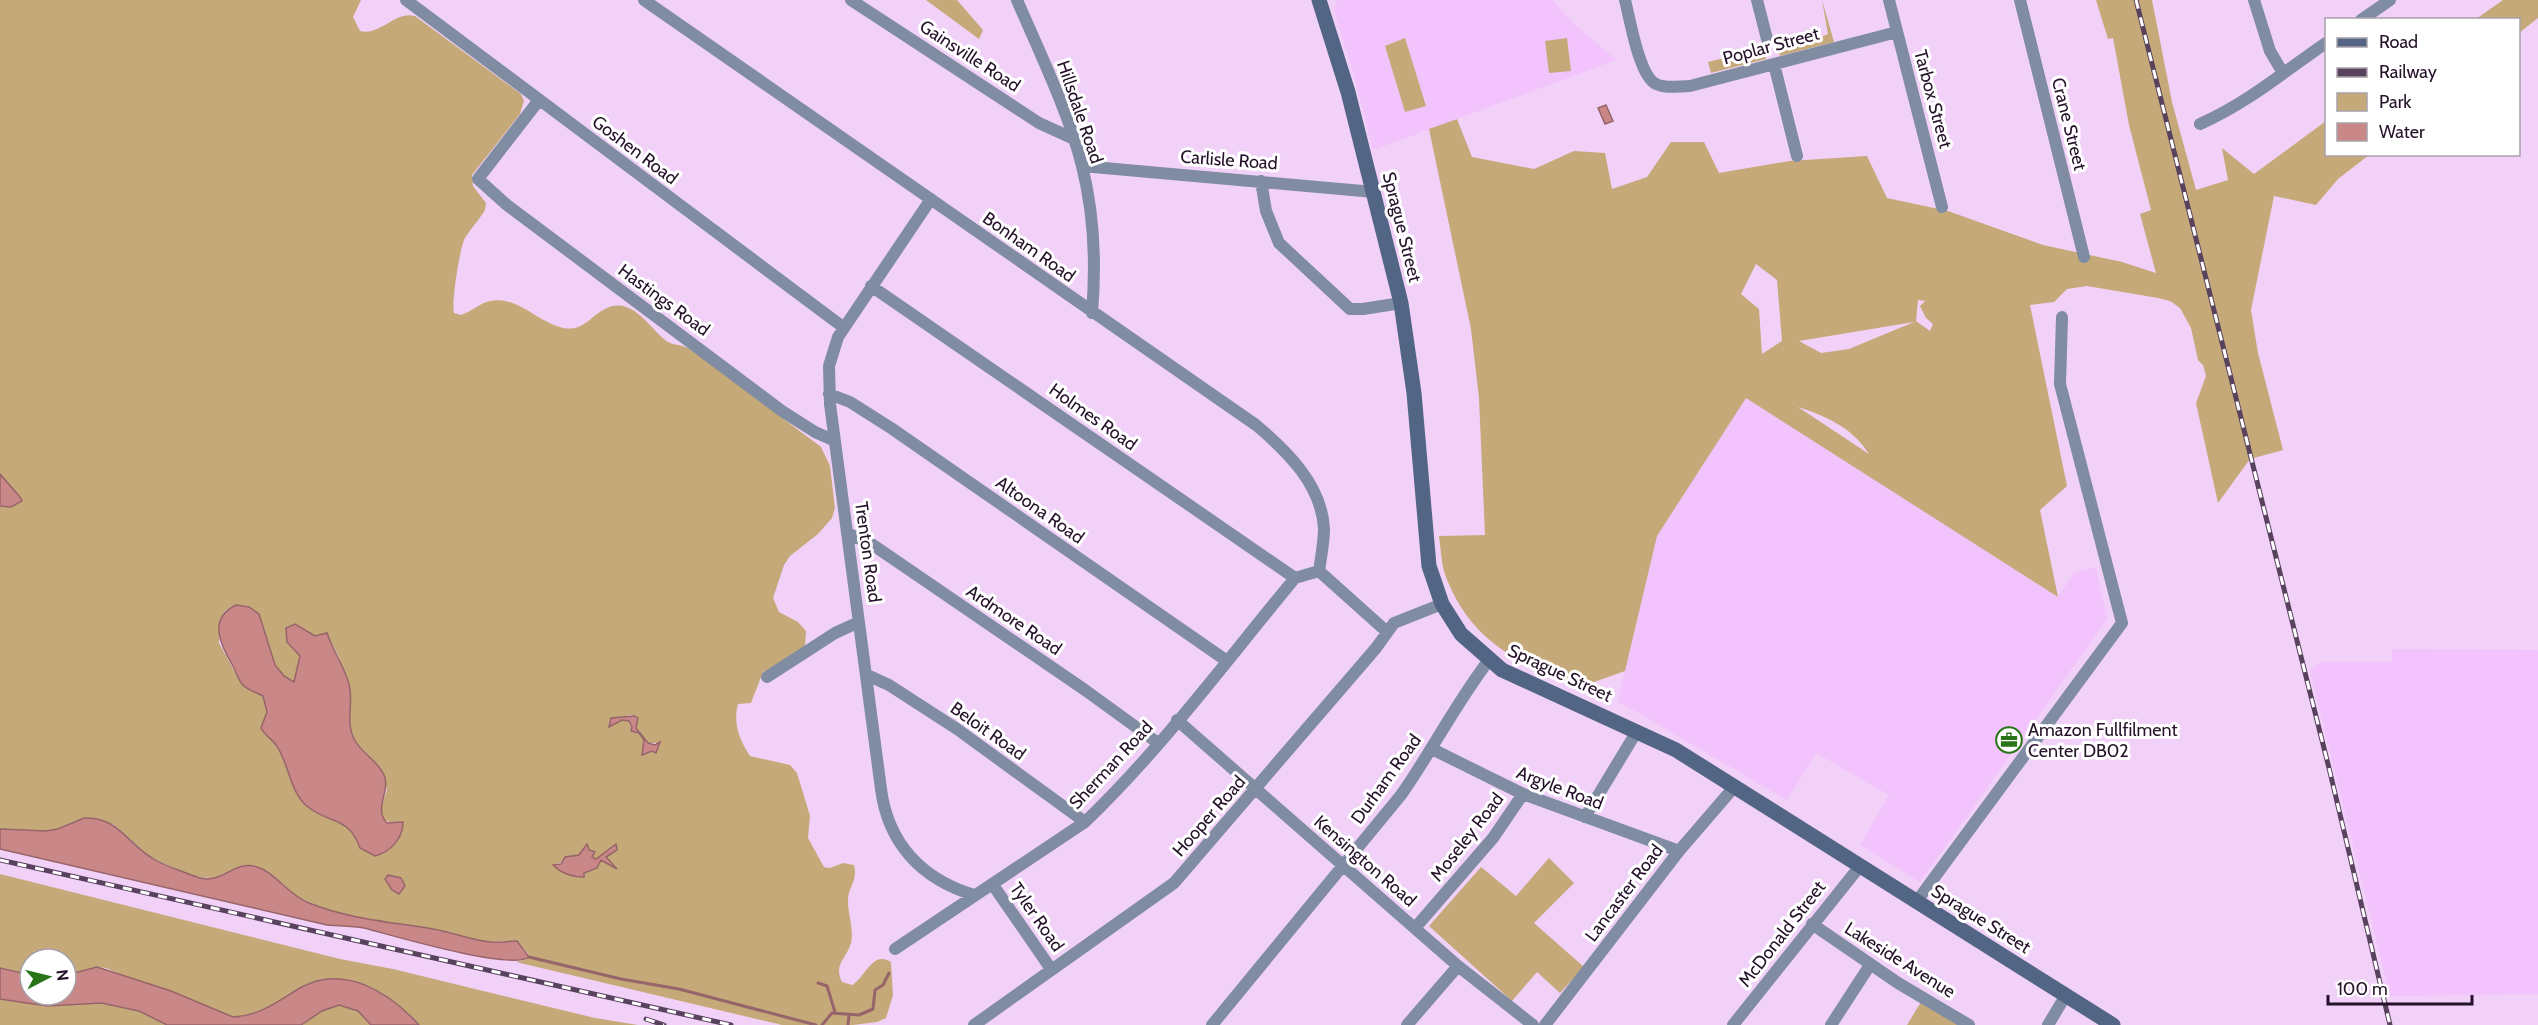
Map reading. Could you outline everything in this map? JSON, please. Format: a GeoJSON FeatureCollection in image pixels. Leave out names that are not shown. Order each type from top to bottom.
{"type":"FeatureCollection","features":[{"type":"Feature","properties":{"kind":"main road","name":"Sprague Street"},"geometry":{"type":"LineString","coordinates":[[1319,0],[1348,92],[1401,303],[1414,402],[1425,547],[1435,588],[1461,634],[1502,670],[1676,750],[2113,1025]]}},
{"type":"Feature","properties":{"kind":"street","name":"Goshen Road"},"geometry":{"type":"LineString","coordinates":[[406,0],[843,327]]}},
{"type":"Feature","properties":{"kind":"street","name":"Bonham Road"},"geometry":{"type":"LineString","coordinates":[[644,0],[1256,425],[1298,466],[1314,492],[1322,517],[1324,534],[1319,571]]}},
{"type":"Feature","properties":{"kind":"street","name":"Gainsville Road"},"geometry":{"type":"LineString","coordinates":[[851,0],[1040,123],[1072,138]]}},
{"type":"Feature","properties":{"kind":"street","name":"Hillsdale Road"},"geometry":{"type":"LineString","coordinates":[[1017,0],[1050,76],[1082,166],[1094,263],[1092,313]]}},
{"type":"Feature","properties":{"kind":"street","name":"Poplar Street"},"geometry":{"type":"LineString","coordinates":[[1625,0],[1644,72],[1654,84],[1664,87],[1690,86],[1897,32]]}},
{"type":"Feature","properties":{"kind":"street"},"geometry":{"type":"LineString","coordinates":[[1757,0],[1767,39]]}},
{"type":"Feature","properties":{"kind":"street","name":"Tarbox Street"},"geometry":{"type":"LineString","coordinates":[[1889,0],[1942,207]]}},
{"type":"Feature","properties":{"kind":"street","name":"Crane Street"},"geometry":{"type":"LineString","coordinates":[[2020,0],[2084,257]]}},
{"type":"Feature","properties":{"kind":"street"},"geometry":{"type":"LineString","coordinates":[[2254,0],[2270,51],[2283,73]]}},
{"type":"Feature","properties":{"kind":"street"},"geometry":{"type":"LineString","coordinates":[[2364,18],[2390,0]]}},
{"type":"Feature","properties":{"kind":"street"},"geometry":{"type":"LineString","coordinates":[[2200,124],[2242,104],[2325,44]]}},
{"type":"Feature","properties":{"kind":"street"},"geometry":{"type":"LineString","coordinates":[[1774,64],[1797,156]]}},
{"type":"Feature","properties":{"kind":"street","name":"Hastings Road"},"geometry":{"type":"LineString","coordinates":[[539,100],[478,180],[537,229],[782,411],[815,432],[833,440]]}},
{"type":"Feature","properties":{"kind":"street","name":"Carlisle Road"},"geometry":{"type":"LineString","coordinates":[[1082,166],[1374,192]]}},
{"type":"Feature","properties":{"kind":"street"},"geometry":{"type":"LineString","coordinates":[[1261,181],[1266,211],[1279,243],[1350,309],[1401,303]]}},
{"type":"Feature","properties":{"kind":"street","name":"Trenton Road"},"geometry":{"type":"LineString","coordinates":[[931,199],[843,327],[831,355],[829,394],[833,440],[882,796],[892,831],[905,852],[923,869],[945,883],[974,895]]}},
{"type":"Feature","properties":{"kind":"street","name":"Holmes Road"},"geometry":{"type":"LineString","coordinates":[[871,286],[1295,578]]}},
{"type":"Feature","properties":{"kind":"street"},"geometry":{"type":"LineString","coordinates":[[1917,901],[2122,623],[2060,384],[2062,316]]}},
{"type":"Feature","properties":{"kind":"street","name":"Altoona Road"},"geometry":{"type":"LineString","coordinates":[[829,394],[850,402],[900,434],[1227,661]]}},
{"type":"Feature","properties":{"kind":"street","name":"Ardmore Road"},"geometry":{"type":"LineString","coordinates":[[847,533],[873,545],[1085,690],[1158,743]]}},
{"type":"Feature","properties":{"kind":"street"},"geometry":{"type":"LineString","coordinates":[[1295,578],[1319,571],[1386,631]]}},
{"type":"Feature","properties":{"kind":"street","name":"Sherman Road"},"geometry":{"type":"LineString","coordinates":[[895,949],[1085,822],[1112,796],[1158,743],[1295,578]]}},
{"type":"Feature","properties":{"kind":"street","name":"Hooper Road"},"geometry":{"type":"LineString","coordinates":[[974,1025],[1174,883],[1376,648],[1386,631],[1398,621],[1442,604]]}},
{"type":"Feature","properties":{"kind":"street"},"geometry":{"type":"LineString","coordinates":[[767,677],[835,633],[859,622]]}},
{"type":"Feature","properties":{"kind":"street","name":"Durham Road"},"geometry":{"type":"LineString","coordinates":[[1212,1025],[1401,795],[1432,749],[1464,693],[1489,660]]}},
{"type":"Feature","properties":{"kind":"street","name":"Beloit Road"},"geometry":{"type":"LineString","coordinates":[[867,675],[885,682],[957,729],[1085,822]]}},
{"type":"Feature","properties":{"kind":"street","name":"Kensington Road"},"geometry":{"type":"LineString","coordinates":[[1177,720],[1458,966],[1533,1025]]}},
{"type":"Feature","properties":{"kind":"street"},"geometry":{"type":"LineString","coordinates":[[1585,817],[1637,731]]}},
{"type":"Feature","properties":{"kind":"street","name":"Argyle Road"},"geometry":{"type":"LineString","coordinates":[[1432,749],[1523,794],[1679,851]]}},
{"type":"Feature","properties":{"kind":"street","name":"Lancaster Road"},"geometry":{"type":"LineString","coordinates":[[1545,1025],[1679,851],[1736,786]]}},
{"type":"Feature","properties":{"kind":"street","name":"Moseley Road"},"geometry":{"type":"LineString","coordinates":[[1415,928],[1493,837],[1523,794]]}},
{"type":"Feature","properties":{"kind":"street","name":"McDonald Street"},"geometry":{"type":"LineString","coordinates":[[1732,1025],[1860,866]]}},
{"type":"Feature","properties":{"kind":"street","name":"Tyler Road"},"geometry":{"type":"LineString","coordinates":[[993,885],[1051,969]]}},
{"type":"Feature","properties":{"kind":"street","name":"Lakeside Avenue"},"geometry":{"type":"LineString","coordinates":[[1812,924],[1870,965],[1969,1025]]}},
{"type":"Feature","properties":{"kind":"street"},"geometry":{"type":"LineString","coordinates":[[1831,1025],[1870,965]]}},
{"type":"Feature","properties":{"kind":"street"},"geometry":{"type":"LineString","coordinates":[[1407,1025],[1458,966]]}},
{"type":"Feature","properties":{"kind":"street"},"geometry":{"type":"LineString","coordinates":[[2048,1025],[2066,995]]}},
{"type":"Feature","properties":{"kind":"shaded area"},"geometry":{"type":"Polygon","coordinates":[[[1338,0],[1552,0],[1574,24],[1616,60],[1373,150],[1336,17],[1334,8],[1338,0]]]}},
{"type":"Feature","properties":{"kind":"shaded area"},"geometry":{"type":"Polygon","coordinates":[[[1746,397],[2058,597],[2074,573],[2096,567],[2107,619],[1920,882],[1860,845],[1889,795],[1816,753],[1787,800],[1618,701],[1657,536],[1746,397]]]}},
{"type":"Feature","properties":{"kind":"shaded area"},"geometry":{"type":"Polygon","coordinates":[[[2392,649],[2538,650],[2538,994],[2390,996],[2310,671],[2321,662],[2392,662],[2392,649]]]}},
{"type":"Feature","properties":{"kind":"green space"},"geometry":{"type":"Polygon","coordinates":[[[0,0],[361,0],[353,17],[360,31],[368,32],[400,17],[415,16],[521,94],[524,101],[520,114],[472,175],[473,186],[486,203],[485,210],[463,243],[455,287],[454,313],[461,315],[486,302],[500,300],[518,306],[554,325],[570,329],[582,325],[607,308],[624,306],[639,314],[666,341],[691,350],[821,447],[830,466],[835,508],[832,518],[818,534],[790,556],[784,565],[773,598],[779,612],[798,622],[806,631],[805,646],[781,664],[763,672],[751,703],[738,704],[737,724],[740,737],[750,756],[790,765],[797,773],[810,816],[808,838],[824,867],[830,868],[843,863],[854,865],[855,876],[848,901],[852,938],[840,966],[840,976],[842,982],[852,985],[879,959],[891,962],[893,995],[886,1018],[877,1022],[853,1025],[782,1025],[516,962],[527,959],[529,955],[520,944],[512,941],[488,942],[432,929],[330,911],[290,894],[267,871],[258,867],[231,871],[217,879],[194,876],[151,858],[113,824],[75,821],[58,829],[46,831],[0,829],[0,506],[22,501],[0,474],[0,0]],[[235,605],[226,610],[221,617],[219,643],[241,683],[263,695],[267,712],[261,728],[280,752],[297,793],[308,807],[345,825],[356,838],[360,848],[374,856],[392,823],[383,819],[381,809],[387,789],[376,765],[354,740],[348,719],[339,657],[327,634],[315,636],[303,628],[287,642],[300,656],[295,682],[284,676],[275,665],[258,614],[249,607],[235,605]],[[631,715],[610,719],[609,727],[622,720],[629,721],[632,730],[640,734],[643,739],[643,755],[658,749],[659,743],[648,743],[636,728],[636,721],[631,715]],[[616,844],[596,859],[591,857],[587,845],[579,855],[554,865],[563,872],[579,877],[593,870],[601,860],[616,868],[606,857],[612,853],[616,844]],[[388,875],[399,894],[405,886],[402,878],[388,875]]]}},
{"type":"Feature","properties":{"kind":"green space"},"geometry":{"type":"Polygon","coordinates":[[[926,0],[957,0],[983,30],[979,39],[926,0]]]}},
{"type":"Feature","properties":{"kind":"green space"},"geometry":{"type":"Polygon","coordinates":[[[1822,0],[1834,42],[1780,56],[1777,45],[1800,46],[1828,34],[1822,0]]]}},
{"type":"Feature","properties":{"kind":"green space"},"geometry":{"type":"Polygon","coordinates":[[[2096,0],[2152,0],[2172,102],[2196,190],[2228,180],[2222,148],[2254,174],[2325,122],[2325,156],[2368,156],[2338,179],[2316,205],[2274,196],[2251,310],[2258,353],[2283,450],[2250,459],[2218,503],[2196,403],[2206,376],[2203,365],[2198,360],[2191,328],[2180,308],[2170,301],[2158,298],[2087,286],[2067,289],[2054,302],[2030,305],[2067,486],[2040,510],[2058,597],[1746,398],[1657,536],[1625,671],[1580,687],[1517,659],[1483,634],[1456,599],[1446,577],[1439,536],[1485,535],[1479,398],[1471,329],[1429,129],[1457,119],[1472,157],[1534,169],[1574,151],[1605,153],[1612,189],[1647,177],[1671,142],[1704,142],[1719,173],[1789,161],[1867,156],[1887,198],[1948,211],[2043,245],[2122,262],[2156,273],[2140,214],[2151,210],[2129,125],[2113,38],[2108,39],[2096,0]],[[1756,264],[1741,294],[1759,309],[1762,354],[1782,341],[1777,280],[1756,264]],[[1918,300],[1916,321],[1930,331],[1933,324],[1926,318],[1920,306],[1925,301],[1918,300]],[[1914,322],[1799,341],[1821,353],[1849,349],[1914,322]],[[1798,407],[1869,454],[1855,437],[1838,424],[1798,407]]]}},
{"type":"Feature","properties":{"kind":"green space"},"geometry":{"type":"Polygon","coordinates":[[[2503,0],[2538,0],[2538,18],[2520,32],[2520,18],[2477,18],[2503,0]]]}},
{"type":"Feature","properties":{"kind":"green space"},"geometry":{"type":"Polygon","coordinates":[[[1405,38],[1426,106],[1405,112],[1385,46],[1405,38]]]}},
{"type":"Feature","properties":{"kind":"green space"},"geometry":{"type":"Polygon","coordinates":[[[1567,38],[1571,71],[1549,73],[1545,41],[1567,38]]]}},
{"type":"Feature","properties":{"kind":"green space"},"geometry":{"type":"Polygon","coordinates":[[[1763,48],[1766,59],[1711,73],[1708,62],[1763,48]]]}},
{"type":"Feature","properties":{"kind":"green space"},"geometry":{"type":"Polygon","coordinates":[[[1549,858],[1574,883],[1534,923],[1584,967],[1560,993],[1537,972],[1512,1001],[1429,926],[1481,867],[1516,896],[1549,858]]]}},
{"type":"Feature","properties":{"kind":"green space"},"geometry":{"type":"Polygon","coordinates":[[[0,874],[340,959],[393,969],[595,1018],[638,1025],[419,1025],[393,1001],[378,991],[346,980],[329,979],[312,982],[258,1013],[233,1017],[106,968],[96,967],[78,972],[78,947],[18,947],[18,972],[0,968],[0,874]]]}},
{"type":"Feature","properties":{"kind":"green space"},"geometry":{"type":"Polygon","coordinates":[[[0,999],[18,1002],[18,1007],[78,1007],[78,1004],[101,1003],[139,1011],[167,1025],[0,1025],[0,999]]]}},
{"type":"Feature","properties":{"kind":"green space"},"geometry":{"type":"Polygon","coordinates":[[[1921,1002],[1959,1025],[1907,1025],[1921,1002]]]}},
{"type":"Feature","properties":{"kind":"green space"},"geometry":{"type":"Polygon","coordinates":[[[339,1005],[358,1011],[371,1025],[301,1025],[322,1011],[339,1005]]]}},
{"type":"Feature","properties":{"kind":"water"},"geometry":{"type":"Polygon","coordinates":[[[1606,105],[1613,121],[1605,124],[1598,108],[1606,105]]]}},
{"type":"Feature","properties":{"kind":"water"},"geometry":{"type":"Polygon","coordinates":[[[0,474],[22,501],[11,507],[0,506],[0,474]]]}},
{"type":"Feature","properties":{"kind":"water"},"geometry":{"type":"Polygon","coordinates":[[[236,605],[249,607],[259,614],[275,665],[284,676],[294,682],[300,656],[287,642],[286,628],[295,624],[315,636],[327,633],[349,684],[351,732],[361,749],[378,765],[386,781],[382,806],[383,818],[387,823],[403,822],[401,834],[395,844],[386,851],[375,856],[360,848],[350,830],[308,807],[297,793],[280,752],[261,728],[267,712],[263,696],[242,684],[221,642],[219,625],[227,611],[236,605]]]}},
{"type":"Feature","properties":{"kind":"water"},"geometry":{"type":"Polygon","coordinates":[[[635,716],[638,718],[636,728],[648,743],[655,745],[660,742],[656,753],[652,751],[642,755],[644,740],[639,733],[631,731],[629,721],[622,720],[609,727],[611,718],[635,716]]]}},
{"type":"Feature","properties":{"kind":"water"},"geometry":{"type":"Polygon","coordinates":[[[84,818],[105,821],[152,858],[194,876],[212,879],[241,867],[257,867],[270,873],[301,899],[339,913],[440,930],[483,941],[517,941],[529,957],[518,960],[476,956],[364,928],[327,925],[0,849],[0,829],[46,831],[58,829],[84,818]]]}},
{"type":"Feature","properties":{"kind":"water"},"geometry":{"type":"Polygon","coordinates":[[[587,844],[589,850],[595,852],[592,857],[596,859],[616,844],[617,850],[606,857],[617,869],[601,860],[597,868],[584,873],[584,877],[580,877],[563,872],[553,865],[561,864],[565,857],[579,855],[587,844]]]}},
{"type":"Feature","properties":{"kind":"water"},"geometry":{"type":"Polygon","coordinates":[[[388,875],[401,878],[405,886],[399,894],[392,890],[385,879],[388,875]]]}},
{"type":"Feature","properties":{"kind":"water"},"geometry":{"type":"Polygon","coordinates":[[[97,967],[171,991],[233,1017],[260,1011],[317,981],[349,980],[365,985],[394,1002],[419,1025],[371,1025],[358,1011],[339,1005],[322,1011],[301,1025],[167,1025],[139,1011],[101,1003],[78,1004],[78,972],[97,967]]]}},
{"type":"Feature","properties":{"kind":"water"},"geometry":{"type":"Polygon","coordinates":[[[0,968],[18,972],[18,1002],[0,999],[0,968]]]}},
{"type":"Feature","properties":{"kind":"waterway"},"geometry":{"type":"LineString","coordinates":[[529,957],[621,979],[679,989],[816,1025]]}},
{"type":"Feature","properties":{"kind":"waterway"},"geometry":{"type":"LineString","coordinates":[[822,1025],[832,1013],[859,1015],[873,1009],[875,990],[883,985],[889,973]]}},
{"type":"Feature","properties":{"kind":"waterway"},"geometry":{"type":"LineString","coordinates":[[818,983],[827,986],[835,1012]]}},
{"type":"Feature","properties":{"kind":"waterway"},"geometry":{"type":"LineString","coordinates":[[848,1025],[849,1015]]}},
{"type":"Feature","properties":{"kind":"railway"},"geometry":{"type":"LineString","coordinates":[[2136,0],[2329,768],[2390,1025]]}},
{"type":"Feature","properties":{"kind":"railway"},"geometry":{"type":"LineString","coordinates":[[0,860],[731,1025]]}},
{"type":"Feature","properties":{"kind":"railway"},"geometry":{"type":"LineString","coordinates":[[646,1019],[664,1025]]}},
{"type":"Feature","properties":{"kind":"place","name":"Amazon Fullfilment Center DB02"},"geometry":{"type":"Point","coordinates":[2009,740]}}]}
